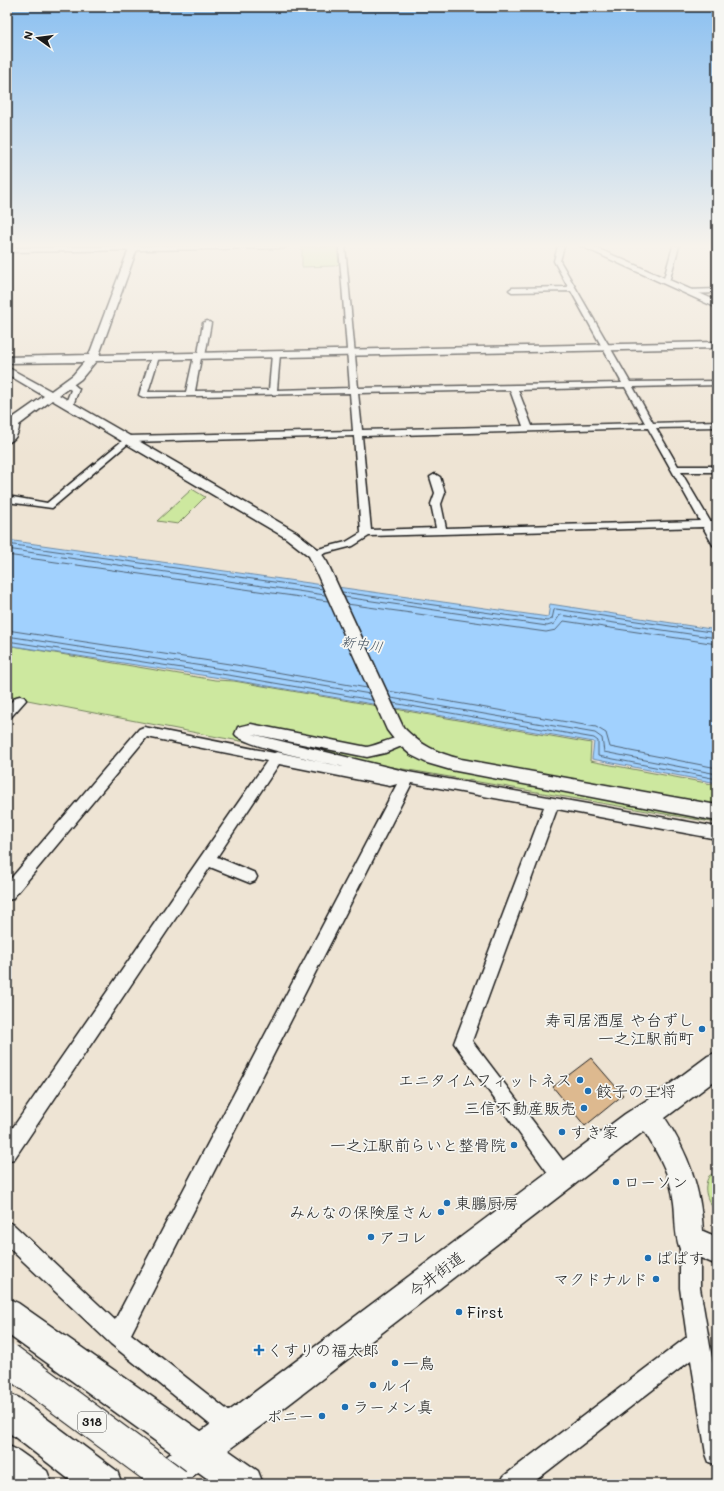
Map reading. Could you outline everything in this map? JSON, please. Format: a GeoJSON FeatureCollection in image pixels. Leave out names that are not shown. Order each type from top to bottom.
{"type":"FeatureCollection","features":[{"type":"Feature","properties":{"kind":"main road"},"geometry":{"type":"LineString","coordinates":[[7,1314],[201,1451],[245,1484]]}},
{"type":"Feature","properties":{"kind":"main road","name":"318"},"geometry":{"type":"LineString","coordinates":[[7,1359],[176,1484]]}},
{"type":"Feature","properties":{"kind":"main road"},"geometry":{"type":"LineString","coordinates":[[7,1410],[104,1484]]}},
{"type":"Feature","properties":{"kind":"main road"},"geometry":{"type":"LineString","coordinates":[[7,1463],[34,1484]]}},
{"type":"Feature","properties":{"kind":"street"},"geometry":{"type":"LineString","coordinates":[[7,440],[12,436],[15,428],[10,425],[77,378],[92,358],[108,316]]}},
{"type":"Feature","properties":{"kind":"street"},"geometry":{"type":"LineString","coordinates":[[317,558],[356,542],[363,538],[366,534],[347,316]]}},
{"type":"Feature","properties":{"kind":"street"},"geometry":{"type":"LineString","coordinates":[[588,316],[675,469],[712,524],[717,543]]}},
{"type":"Feature","properties":{"kind":"street"},"geometry":{"type":"LineString","coordinates":[[190,394],[207,323]]}},
{"type":"Feature","properties":{"kind":"street"},"geometry":{"type":"LineString","coordinates":[[7,360],[717,345]]}},
{"type":"Feature","properties":{"kind":"street"},"geometry":{"type":"LineString","coordinates":[[274,393],[276,354]]}},
{"type":"Feature","properties":{"kind":"street"},"geometry":{"type":"LineString","coordinates":[[155,357],[143,395],[717,383]]}},
{"type":"Feature","properties":{"kind":"street"},"geometry":{"type":"LineString","coordinates":[[7,370],[291,535],[317,558],[400,735],[414,750],[429,758],[461,766],[717,813]]}},
{"type":"Feature","properties":{"kind":"street"},"geometry":{"type":"LineString","coordinates":[[68,384],[76,389],[69,405]]}},
{"type":"Feature","properties":{"kind":"street"},"geometry":{"type":"LineString","coordinates":[[513,387],[528,428]]}},
{"type":"Feature","properties":{"kind":"street"},"geometry":{"type":"LineString","coordinates":[[7,499],[49,506],[128,439],[717,424]]}},
{"type":"Feature","properties":{"kind":"street"},"geometry":{"type":"LineString","coordinates":[[675,469],[717,469]]}},
{"type":"Feature","properties":{"kind":"street"},"geometry":{"type":"LineString","coordinates":[[436,477],[440,493],[436,504],[442,531]]}},
{"type":"Feature","properties":{"kind":"street"},"geometry":{"type":"LineString","coordinates":[[366,534],[712,524]]}},
{"type":"Feature","properties":{"kind":"street"},"geometry":{"type":"LineString","coordinates":[[7,714],[20,700]]}},
{"type":"Feature","properties":{"kind":"street"},"geometry":{"type":"LineString","coordinates":[[400,735],[380,750],[367,752],[251,729],[243,730],[241,734],[253,740],[408,777],[553,802],[717,833]]}},
{"type":"Feature","properties":{"kind":"street"},"geometry":{"type":"LineString","coordinates":[[7,894],[144,732],[277,757],[390,781],[408,777]]}},
{"type":"Feature","properties":{"kind":"street"},"geometry":{"type":"LineString","coordinates":[[7,1152],[277,757]]}},
{"type":"Feature","properties":{"kind":"street"},"geometry":{"type":"LineString","coordinates":[[118,1337],[408,777]]}},
{"type":"Feature","properties":{"kind":"street"},"geometry":{"type":"LineString","coordinates":[[553,802],[463,1043],[563,1177]]}},
{"type":"Feature","properties":{"kind":"street"},"geometry":{"type":"LineString","coordinates":[[207,859],[250,877]]}},
{"type":"Feature","properties":{"kind":"street","name":"今井街道"},"geometry":{"type":"LineString","coordinates":[[155,1484],[232,1428],[634,1123],[648,1115],[717,1064]]}},
{"type":"Feature","properties":{"kind":"street"},"geometry":{"type":"LineString","coordinates":[[648,1115],[671,1149],[683,1176],[690,1212],[690,1282],[717,1454]]}},
{"type":"Feature","properties":{"kind":"street"},"geometry":{"type":"LineString","coordinates":[[7,1232],[118,1337],[232,1428]]}},
{"type":"Feature","properties":{"kind":"street"},"geometry":{"type":"LineString","coordinates":[[690,1239],[717,1251]]}},
{"type":"Feature","properties":{"kind":"street"},"geometry":{"type":"LineString","coordinates":[[512,1484],[699,1341]]}},
{"type":"Feature","properties":{"kind":"green space"},"geometry":{"type":"Polygon","coordinates":[[[192,489],[205,497],[178,524],[157,521],[192,489]]]}},
{"type":"Feature","properties":{"kind":"green space"},"geometry":{"type":"Polygon","coordinates":[[[7,645],[215,680],[234,681],[591,743],[590,761],[717,785],[717,823],[223,738],[7,696],[7,645]]]}},
{"type":"Feature","properties":{"kind":"green space"},"geometry":{"type":"Polygon","coordinates":[[[717,1171],[717,1212],[708,1200],[706,1186],[709,1176],[717,1171]]]}},
{"type":"Feature","properties":{"kind":"water","name":"新中川"},"geometry":{"type":"Polygon","coordinates":[[[7,540],[548,617],[550,604],[717,630],[717,783],[592,759],[594,742],[233,680],[7,645],[7,540]]]}},
{"type":"Feature","properties":{"kind":"building","name":"餃子の王将"},"geometry":{"type":"Polygon","coordinates":[[[591,1058],[623,1095],[585,1126],[553,1087],[591,1058]]]}},
{"type":"Feature","properties":{"kind":"place","name":"寿司居酒屋 や台ずし 一之江駅前町"},"geometry":{"type":"Point","coordinates":[702,1029]}},
{"type":"Feature","properties":{"kind":"place","name":"エニタイムフィットネス"},"geometry":{"type":"Point","coordinates":[580,1080]}},
{"type":"Feature","properties":{"kind":"place","name":"餃子の王将"},"geometry":{"type":"Point","coordinates":[588,1091]}},
{"type":"Feature","properties":{"kind":"place","name":"三信不動産販売"},"geometry":{"type":"Point","coordinates":[584,1108]}},
{"type":"Feature","properties":{"kind":"place","name":"すき家"},"geometry":{"type":"Point","coordinates":[562,1132]}},
{"type":"Feature","properties":{"kind":"place","name":"一之江駅前らいと整骨院"},"geometry":{"type":"Point","coordinates":[514,1145]}},
{"type":"Feature","properties":{"kind":"place","name":"ローソン"},"geometry":{"type":"Point","coordinates":[616,1182]}},
{"type":"Feature","properties":{"kind":"place","name":"東鵬厨房"},"geometry":{"type":"Point","coordinates":[447,1203]}},
{"type":"Feature","properties":{"kind":"place","name":"みんなの保険屋さん"},"geometry":{"type":"Point","coordinates":[441,1212]}},
{"type":"Feature","properties":{"kind":"place","name":"アコレ"},"geometry":{"type":"Point","coordinates":[371,1237]}},
{"type":"Feature","properties":{"kind":"place","name":"ぱぱす"},"geometry":{"type":"Point","coordinates":[648,1258]}},
{"type":"Feature","properties":{"kind":"place","name":"マクドナルド"},"geometry":{"type":"Point","coordinates":[656,1279]}},
{"type":"Feature","properties":{"kind":"place","name":"First"},"geometry":{"type":"Point","coordinates":[459,1312]}},
{"type":"Feature","properties":{"kind":"place","name":"くすりの福太郎"},"geometry":{"type":"Point","coordinates":[259,1350]}},
{"type":"Feature","properties":{"kind":"place","name":"一鳥"},"geometry":{"type":"Point","coordinates":[395,1363]}},
{"type":"Feature","properties":{"kind":"place","name":"ルイ"},"geometry":{"type":"Point","coordinates":[373,1385]}},
{"type":"Feature","properties":{"kind":"place","name":"ラーメン真"},"geometry":{"type":"Point","coordinates":[345,1407]}},
{"type":"Feature","properties":{"kind":"place","name":"ポニー"},"geometry":{"type":"Point","coordinates":[322,1416]}}]}
